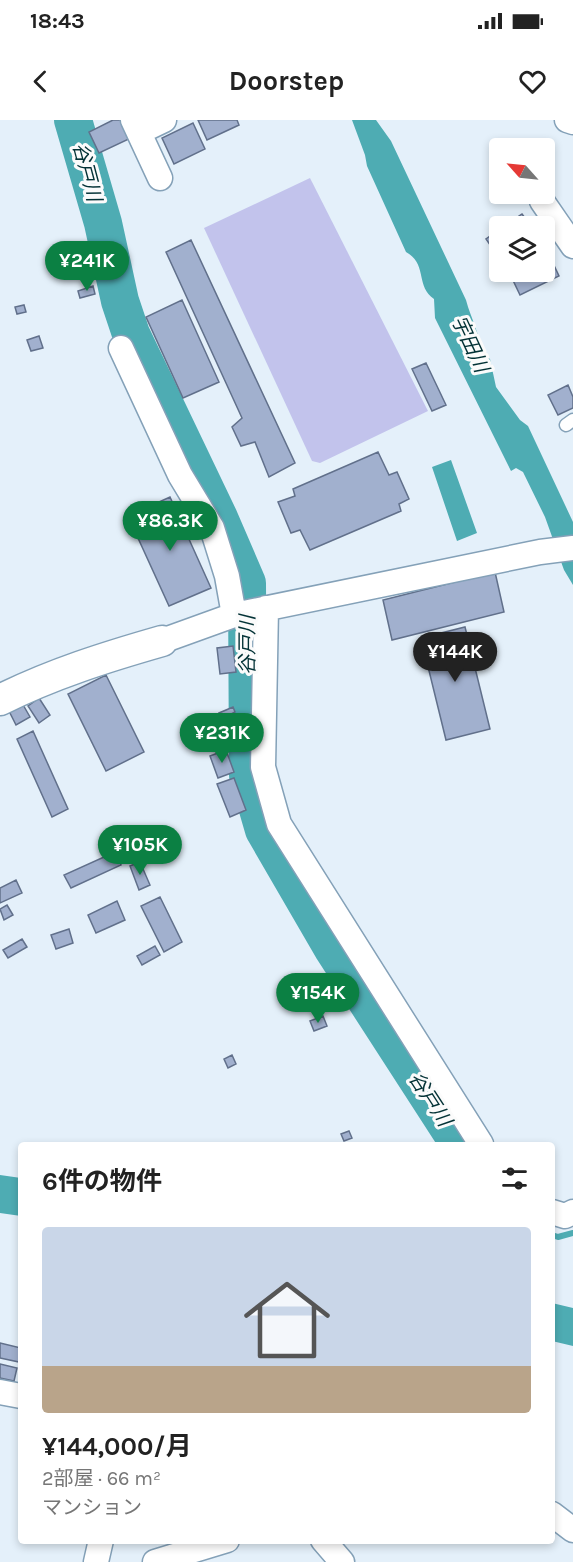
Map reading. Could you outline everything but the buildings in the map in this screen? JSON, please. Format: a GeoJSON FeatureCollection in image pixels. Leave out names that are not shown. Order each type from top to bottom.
{"type":"FeatureCollection","features":[{"type":"Feature","properties":{"kind":"street"},"geometry":{"type":"LineString","coordinates":[[160,178],[136,126],[164,120]]}},
{"type":"Feature","properties":{"kind":"street"},"geometry":{"type":"LineString","coordinates":[[567,120],[573,122]]}},
{"type":"Feature","properties":{"kind":"street"},"geometry":{"type":"LineString","coordinates":[[544,204],[573,246]]}},
{"type":"Feature","properties":{"kind":"street"},"geometry":{"type":"LineString","coordinates":[[121,348],[180,475],[212,528],[227,576],[252,611],[263,767],[279,824],[480,1142]]}},
{"type":"Feature","properties":{"kind":"street"},"geometry":{"type":"LineString","coordinates":[[0,700],[30,685],[96,660],[252,611],[540,552],[573,548]]}},
{"type":"Feature","properties":{"kind":"street"},"geometry":{"type":"LineString","coordinates":[[555,1213],[565,1216],[573,1212]]}},
{"type":"Feature","properties":{"kind":"street"},"geometry":{"type":"LineString","coordinates":[[0,1392],[18,1395]]}},
{"type":"Feature","properties":{"kind":"street"},"geometry":{"type":"LineString","coordinates":[[555,1516],[573,1530]]}},
{"type":"Feature","properties":{"kind":"street"},"geometry":{"type":"LineString","coordinates":[[96,1562],[100,1544]]}},
{"type":"Feature","properties":{"kind":"street"},"geometry":{"type":"LineString","coordinates":[[155,1562],[214,1544]]}},
{"type":"Feature","properties":{"kind":"street"},"geometry":{"type":"LineString","coordinates":[[326,1544],[342,1562]]}},
{"type":"Feature","properties":{"kind":"shaded area"},"geometry":{"type":"Polygon","coordinates":[[[310,178],[428,411],[320,463],[312,461],[204,228],[310,178]]]}},
{"type":"Feature","properties":{"kind":"water","name":"宇田川"},"geometry":{"type":"Polygon","coordinates":[[[352,120],[376,120],[391,141],[466,300],[477,332],[481,353],[490,359],[496,387],[520,420],[528,426],[573,522],[573,585],[564,570],[545,517],[523,472],[516,468],[511,471],[435,318],[434,299],[425,288],[417,263],[406,252],[367,166],[352,120]]]}},
{"type":"Feature","properties":{"kind":"water"},"geometry":{"type":"Polygon","coordinates":[[[451,460],[477,533],[457,541],[432,467],[451,460]]]}},
{"type":"Feature","properties":{"kind":"water"},"geometry":{"type":"Polygon","coordinates":[[[0,1175],[18,1178],[18,1216],[0,1213],[0,1175]]]}},
{"type":"Feature","properties":{"kind":"water"},"geometry":{"type":"Polygon","coordinates":[[[555,1304],[573,1308],[573,1346],[555,1342],[555,1304]]]}},
{"type":"Feature","properties":{"kind":"waterway","name":"谷戸川"},"geometry":{"type":"LineString","coordinates":[[73,120],[103,223],[120,301],[131,334],[219,518],[247,583],[248,775],[264,830],[333,949],[458,1142]]}},
{"type":"Feature","properties":{"kind":"waterway"},"geometry":{"type":"LineString","coordinates":[[555,1236],[573,1233]]}}]}
